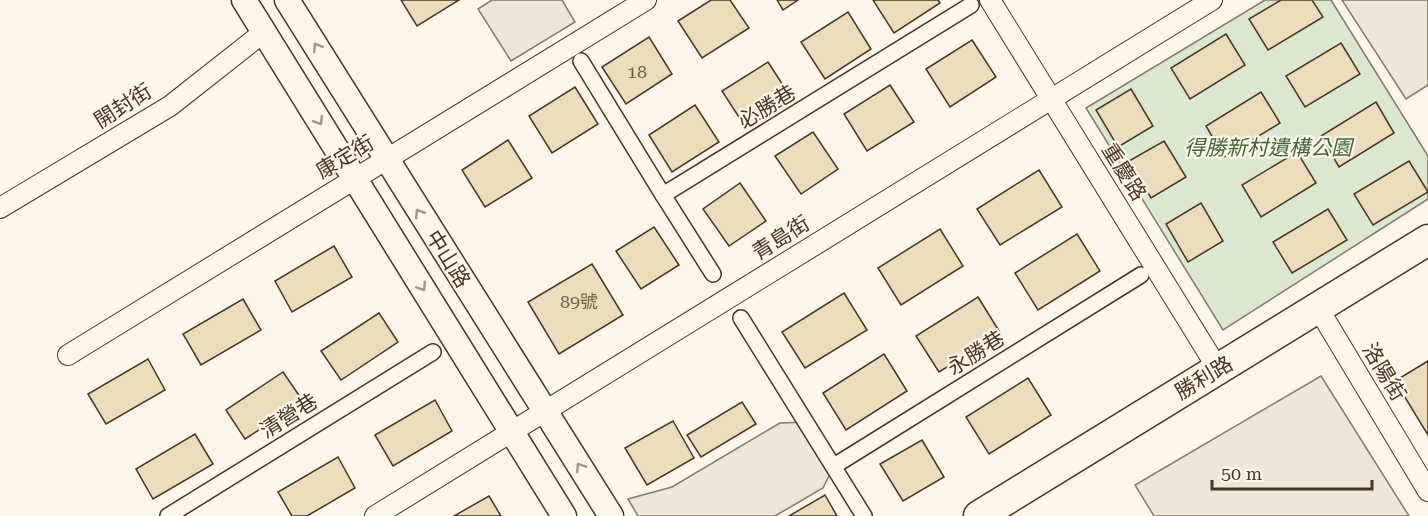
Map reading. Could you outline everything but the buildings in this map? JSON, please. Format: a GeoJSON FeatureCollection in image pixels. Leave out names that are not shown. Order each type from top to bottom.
{"type":"FeatureCollection","features":[{"type":"Feature","properties":{"kind":"main road","name":"勝利路"},"geometry":{"type":"LineString","coordinates":[[979,516],[1428,240]]}},
{"type":"Feature","properties":{"kind":"street","name":"中山路"},"geometry":{"type":"LineString","coordinates":[[244,0],[564,516]]}},
{"type":"Feature","properties":{"kind":"street","name":"中山路"},"geometry":{"type":"LineString","coordinates":[[287,0],[611,516]]}},
{"type":"Feature","properties":{"kind":"street","name":"康定街"},"geometry":{"type":"LineString","coordinates":[[68,355],[646,0]]}},
{"type":"Feature","properties":{"kind":"street","name":"青島街"},"geometry":{"type":"LineString","coordinates":[[375,516],[1212,0]]}},
{"type":"Feature","properties":{"kind":"street","name":"重慶路"},"geometry":{"type":"LineString","coordinates":[[980,2],[1051,99],[1218,369]]}},
{"type":"Feature","properties":{"kind":"street","name":"必勝巷"},"geometry":{"type":"LineString","coordinates":[[663,195],[980,2]]}},
{"type":"Feature","properties":{"kind":"street","name":"開封街"},"geometry":{"type":"LineString","coordinates":[[0,208],[170,106],[264,32]]}},
{"type":"Feature","properties":{"kind":"street"},"geometry":{"type":"LineString","coordinates":[[581,61],[713,274]]}},
{"type":"Feature","properties":{"kind":"street","name":"永勝巷"},"geometry":{"type":"LineString","coordinates":[[834,466],[1141,275]]}},
{"type":"Feature","properties":{"kind":"street","name":"洛陽街"},"geometry":{"type":"LineString","coordinates":[[1318,308],[1428,491]]}},
{"type":"Feature","properties":{"kind":"street"},"geometry":{"type":"LineString","coordinates":[[741,318],[864,516]]}},
{"type":"Feature","properties":{"kind":"street","name":"清營巷"},"geometry":{"type":"LineString","coordinates":[[168,516],[433,352]]}},
{"type":"Feature","properties":{"kind":"green space","name":"得勝新村遺構公園"},"geometry":{"type":"Polygon","coordinates":[[[1265,0],[1331,0],[1428,156],[1428,199],[1223,330],[1086,108],[1265,0]]]}},
{"type":"Feature","properties":{"kind":"shaded area"},"geometry":{"type":"Polygon","coordinates":[[[492,0],[562,0],[575,22],[511,61],[478,9],[492,0]]]}},
{"type":"Feature","properties":{"kind":"shaded area"},"geometry":{"type":"Polygon","coordinates":[[[1342,0],[1428,0],[1428,85],[1406,99],[1342,0]]]}},
{"type":"Feature","properties":{"kind":"shaded area"},"geometry":{"type":"Polygon","coordinates":[[[1321,376],[1409,516],[1154,516],[1135,485],[1321,376]]]}},
{"type":"Feature","properties":{"kind":"shaded area"},"geometry":{"type":"Polygon","coordinates":[[[806,422],[834,466],[823,488],[775,516],[638,516],[628,499],[672,487],[780,423],[806,422]]]}}]}
